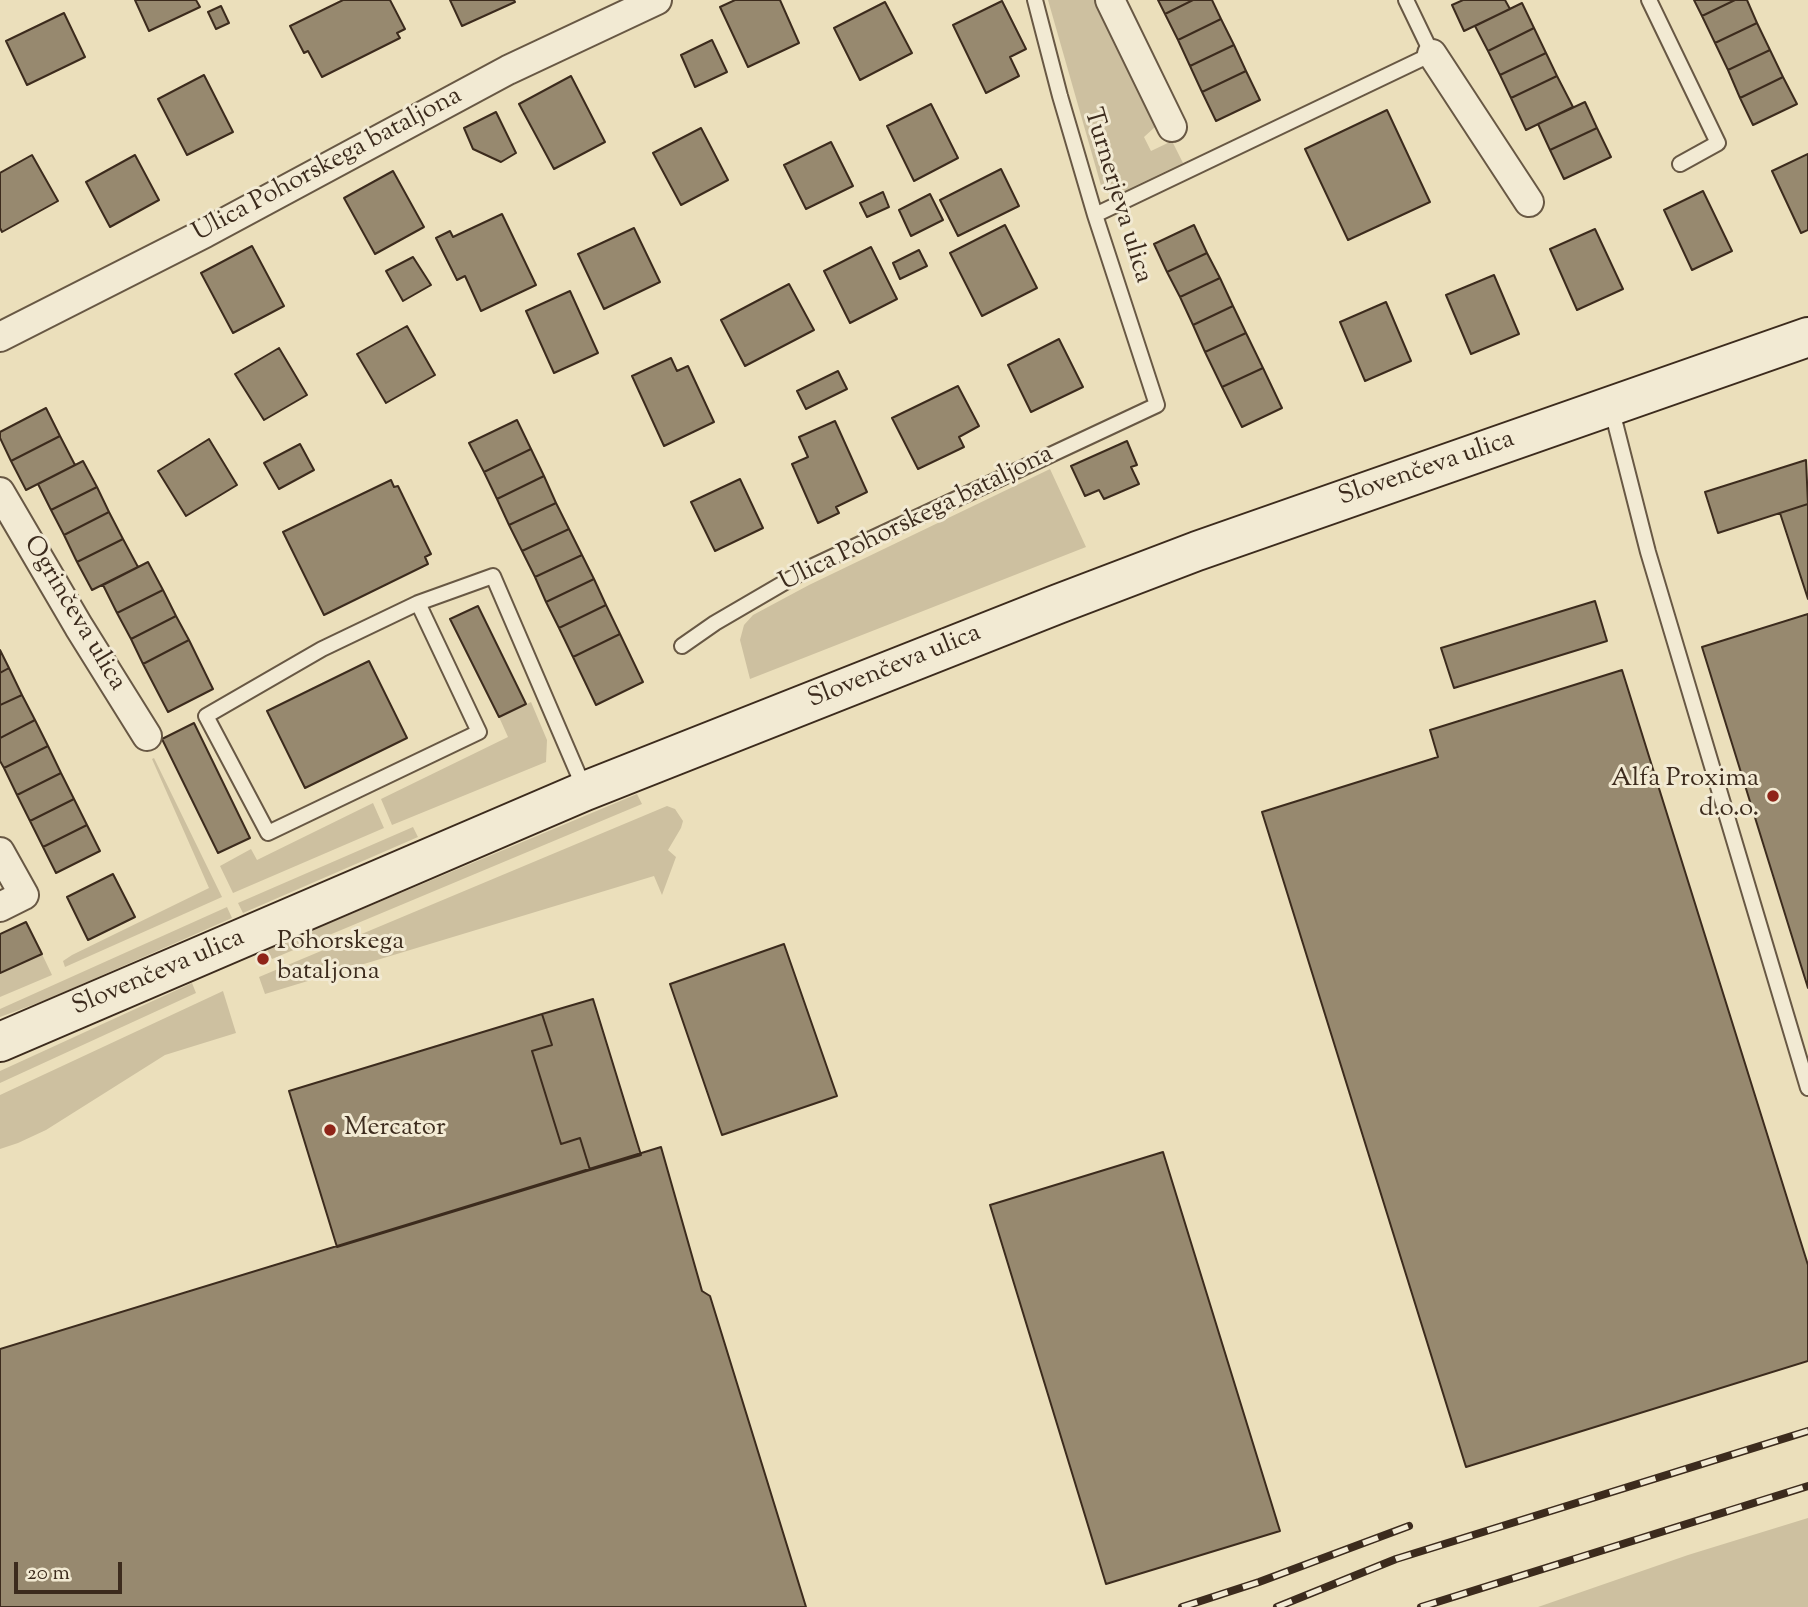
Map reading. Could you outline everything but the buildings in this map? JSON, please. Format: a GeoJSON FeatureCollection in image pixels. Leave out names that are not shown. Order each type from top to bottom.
{"type":"FeatureCollection","features":[{"type":"Feature","properties":{"kind":"street","name":"Ulica Pohorskega bataljona"},"geometry":{"type":"LineString","coordinates":[[0,337],[205,233],[491,79],[657,0]]}},
{"type":"Feature","properties":{"kind":"street"},"geometry":{"type":"LineString","coordinates":[[1110,0],[1172,127]]}},
{"type":"Feature","properties":{"kind":"street"},"geometry":{"type":"LineString","coordinates":[[1432,54],[1529,202]]}},
{"type":"Feature","properties":{"kind":"street","name":"Slovenčeva ulica"},"geometry":{"type":"LineString","coordinates":[[0,1042],[586,791],[1032,614],[1184,556],[1808,337]]}},
{"type":"Feature","properties":{"kind":"street","name":"Ogrinčeva ulica"},"geometry":{"type":"LineString","coordinates":[[0,492],[147,736]]}},
{"type":"Feature","properties":{"kind":"street"},"geometry":{"type":"LineString","coordinates":[[0,852],[24,895],[0,907]]}},
{"type":"Feature","properties":{"kind":"lane","name":"Turnerjeva ulica"},"geometry":{"type":"LineString","coordinates":[[1035,0],[1095,215],[1157,405]]}},
{"type":"Feature","properties":{"kind":"lane"},"geometry":{"type":"LineString","coordinates":[[1095,215],[1432,54],[1406,0]]}},
{"type":"Feature","properties":{"kind":"lane"},"geometry":{"type":"LineString","coordinates":[[1649,0],[1718,143],[1680,164]]}},
{"type":"Feature","properties":{"kind":"lane","name":"Ulica Pohorskega bataljona"},"geometry":{"type":"LineString","coordinates":[[682,646],[715,623],[811,566],[1157,405]]}},
{"type":"Feature","properties":{"kind":"lane"},"geometry":{"type":"LineString","coordinates":[[1611,405],[1648,552],[1808,1088]]}},
{"type":"Feature","properties":{"kind":"lane"},"geometry":{"type":"LineString","coordinates":[[418,603],[479,732],[268,833],[206,716],[322,649],[418,603],[493,576],[586,791]]}},
{"type":"Feature","properties":{"kind":"shaded area"},"geometry":{"type":"Polygon","coordinates":[[[1048,0],[1098,0],[1155,120],[1155,127],[1144,137],[1151,151],[1172,141],[1183,163],[1118,194],[1110,194],[1102,189],[1048,0]]]}},
{"type":"Feature","properties":{"kind":"shaded area"},"geometry":{"type":"Polygon","coordinates":[[[1050,469],[1086,547],[750,679],[740,640],[744,625],[753,615],[809,585],[1050,469]]]}},
{"type":"Feature","properties":{"kind":"shaded area"},"geometry":{"type":"Polygon","coordinates":[[[531,702],[547,740],[546,762],[392,825],[381,799],[508,737],[499,717],[531,702]]]}},
{"type":"Feature","properties":{"kind":"shaded area"},"geometry":{"type":"Polygon","coordinates":[[[154,758],[222,897],[65,967],[63,961],[72,955],[209,888],[152,759],[154,758]]]}},
{"type":"Feature","properties":{"kind":"shaded area"},"geometry":{"type":"Polygon","coordinates":[[[637,794],[642,804],[272,959],[267,949],[637,794]]]}},
{"type":"Feature","properties":{"kind":"shaded area"},"geometry":{"type":"Polygon","coordinates":[[[373,803],[384,828],[233,893],[220,866],[251,849],[257,860],[373,803]]]}},
{"type":"Feature","properties":{"kind":"shaded area"},"geometry":{"type":"Polygon","coordinates":[[[667,806],[675,809],[683,821],[668,850],[676,857],[662,895],[654,876],[265,994],[259,977],[667,806]]]}},
{"type":"Feature","properties":{"kind":"shaded area"},"geometry":{"type":"Polygon","coordinates":[[[413,827],[418,837],[243,913],[238,903],[413,827]]]}},
{"type":"Feature","properties":{"kind":"shaded area"},"geometry":{"type":"Polygon","coordinates":[[[227,907],[232,918],[46,1000],[0,1017],[0,1009],[227,907]]]}},
{"type":"Feature","properties":{"kind":"shaded area"},"geometry":{"type":"Polygon","coordinates":[[[42,954],[52,975],[0,997],[0,973],[42,954]]]}},
{"type":"Feature","properties":{"kind":"shaded area"},"geometry":{"type":"Polygon","coordinates":[[[192,983],[196,993],[0,1083],[0,1071],[192,983]]]}},
{"type":"Feature","properties":{"kind":"shaded area"},"geometry":{"type":"Polygon","coordinates":[[[223,991],[236,1033],[165,1055],[46,1130],[0,1149],[0,1095],[223,991]]]}},
{"type":"Feature","properties":{"kind":"shaded area"},"geometry":{"type":"Polygon","coordinates":[[[1808,1518],[1808,1607],[1538,1607],[1688,1555],[1808,1518]]]}},
{"type":"Feature","properties":{"kind":"railway"},"geometry":{"type":"LineString","coordinates":[[1277,1607],[1396,1559],[1808,1431]]}},
{"type":"Feature","properties":{"kind":"railway"},"geometry":{"type":"LineString","coordinates":[[1421,1607],[1808,1486]]}},
{"type":"Feature","properties":{"kind":"railway"},"geometry":{"type":"LineString","coordinates":[[1182,1607],[1259,1582],[1409,1526]]}},
{"type":"Feature","properties":{"kind":"place","name":"Alfa Proxima d.o.o."},"geometry":{"type":"Point","coordinates":[1773,796]}},
{"type":"Feature","properties":{"kind":"place","name":"Pohorskega bataljona"},"geometry":{"type":"Point","coordinates":[263,959]}},
{"type":"Feature","properties":{"kind":"place","name":"Mercator"},"geometry":{"type":"Point","coordinates":[330,1130]}}]}
